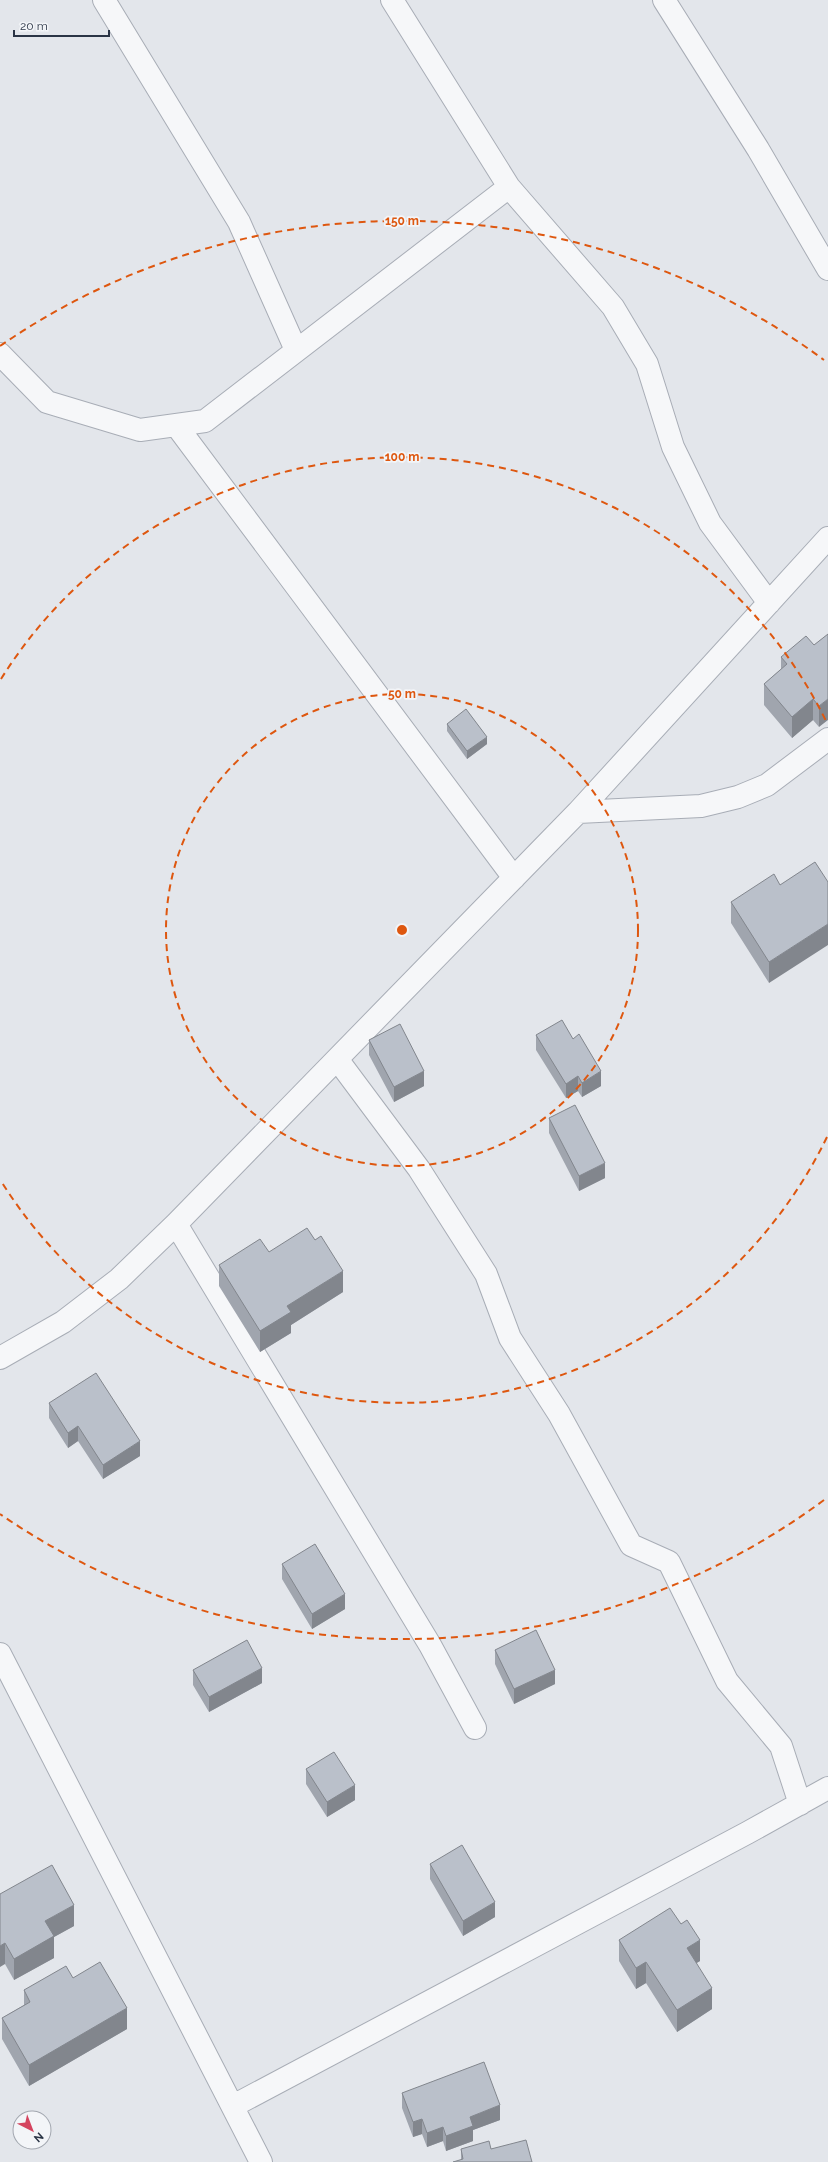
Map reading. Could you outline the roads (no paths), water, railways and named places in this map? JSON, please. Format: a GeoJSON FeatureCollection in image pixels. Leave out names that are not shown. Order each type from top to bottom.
{"type":"FeatureCollection","features":[{"type":"Feature","properties":{"kind":"street"},"geometry":{"type":"LineString","coordinates":[[104,0],[239,222],[296,350]]}},
{"type":"Feature","properties":{"kind":"street"},"geometry":{"type":"LineString","coordinates":[[392,0],[509,187],[613,307],[647,364],[673,448],[710,523],[769,603]]}},
{"type":"Feature","properties":{"kind":"street"},"geometry":{"type":"LineString","coordinates":[[664,0],[758,149],[828,269]]}},
{"type":"Feature","properties":{"kind":"street"},"geometry":{"type":"LineString","coordinates":[[0,354],[47,402],[140,430],[204,421],[509,187]]}},
{"type":"Feature","properties":{"kind":"street"},"geometry":{"type":"LineString","coordinates":[[176,425],[514,878]]}},
{"type":"Feature","properties":{"kind":"street"},"geometry":{"type":"LineString","coordinates":[[0,1358],[62,1322],[119,1279],[176,1224],[578,812],[828,538]]}},
{"type":"Feature","properties":{"kind":"street"},"geometry":{"type":"LineString","coordinates":[[578,812],[701,806],[738,797],[767,785],[828,739]]}},
{"type":"Feature","properties":{"kind":"street"},"geometry":{"type":"LineString","coordinates":[[337,1059],[419,1169],[486,1274],[510,1338],[560,1414],[630,1545],[669,1562],[727,1681],[781,1746],[800,1804]]}},
{"type":"Feature","properties":{"kind":"street"},"geometry":{"type":"LineString","coordinates":[[176,1224],[430,1645],[475,1728]]}},
{"type":"Feature","properties":{"kind":"street"},"geometry":{"type":"LineString","coordinates":[[0,1654],[261,2162]]}},
{"type":"Feature","properties":{"kind":"street"},"geometry":{"type":"LineString","coordinates":[[233,2106],[828,1788]]}}]}
